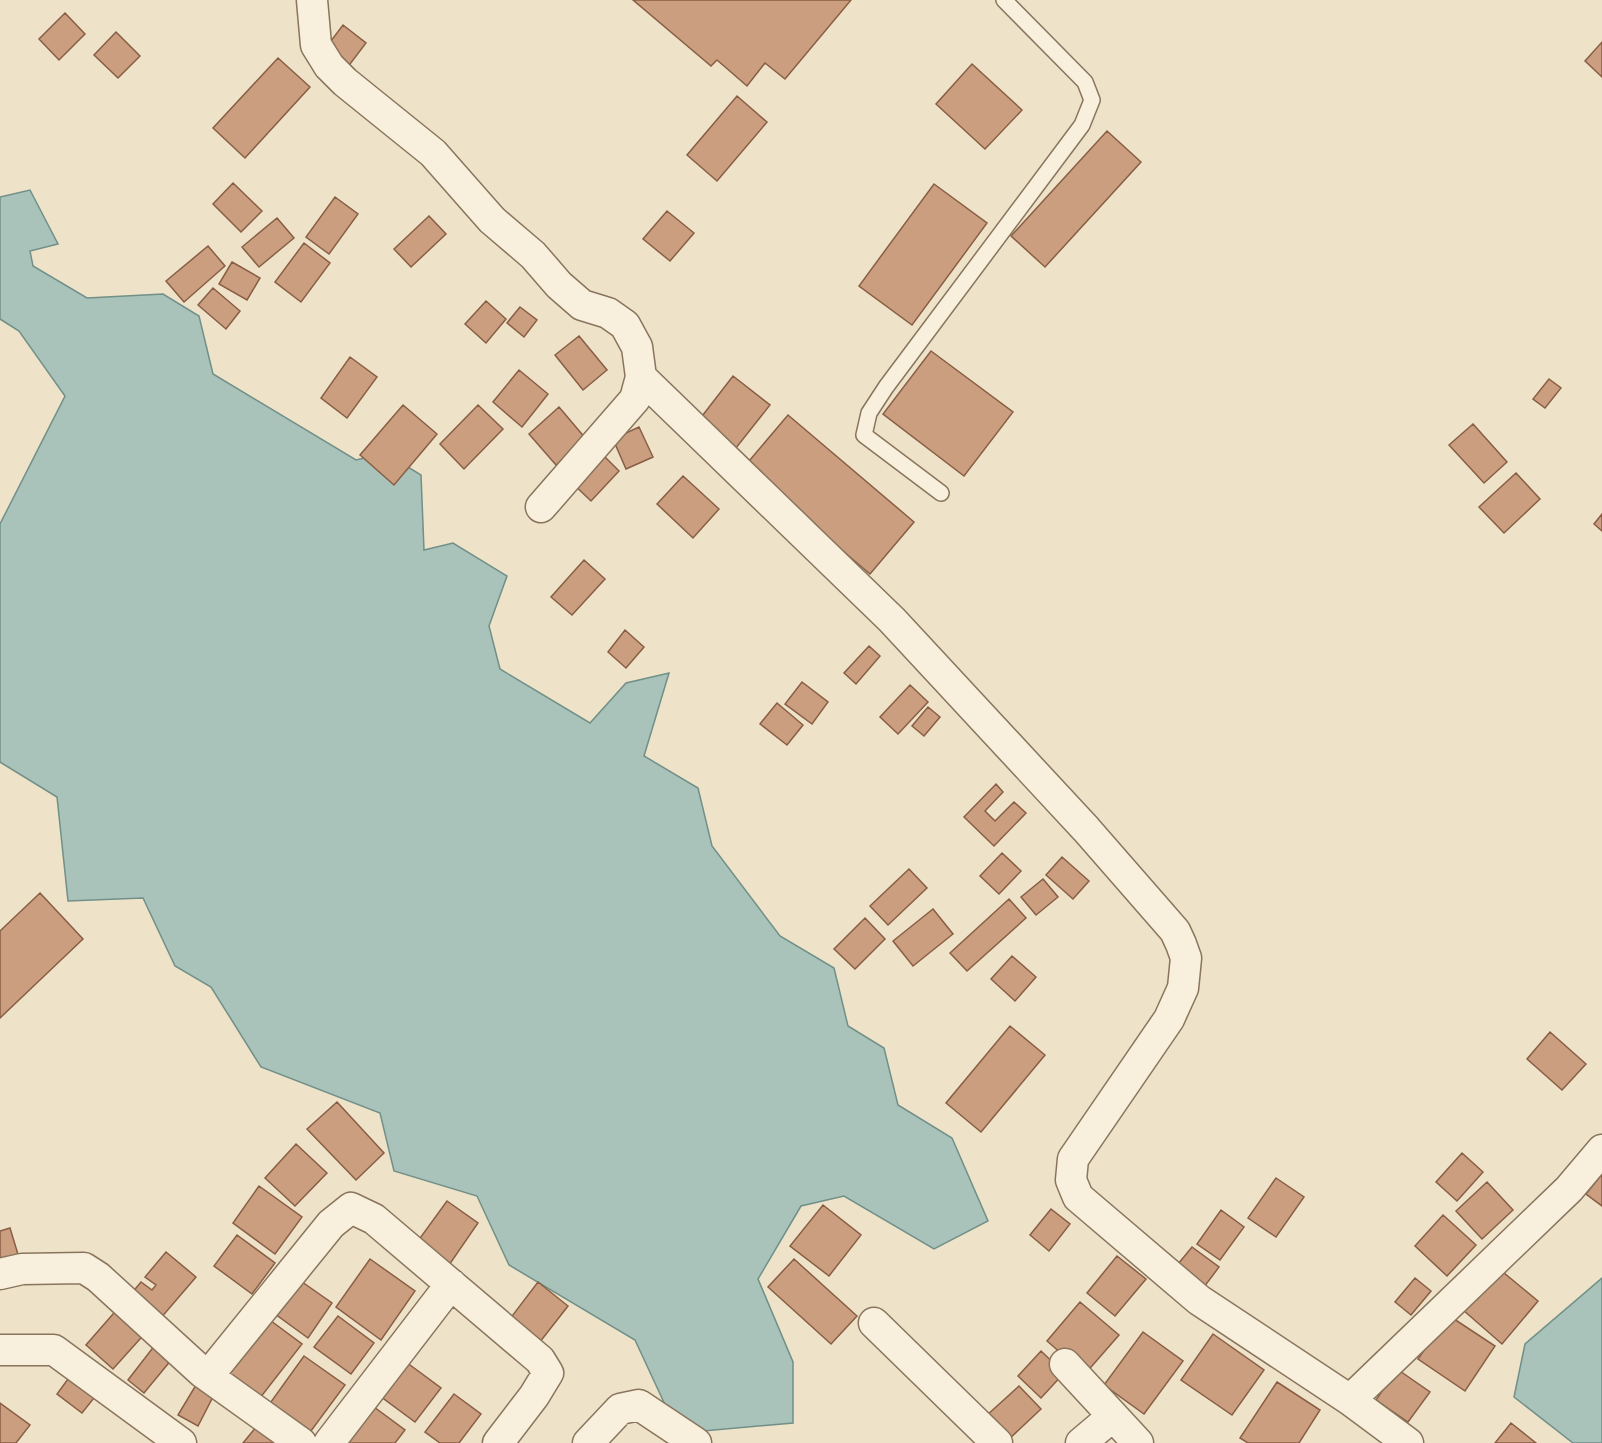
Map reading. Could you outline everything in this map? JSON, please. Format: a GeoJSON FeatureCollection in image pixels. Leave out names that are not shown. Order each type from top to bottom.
{"type":"FeatureCollection","features":[{"type":"Feature","properties":{"kind":"street"},"geometry":{"type":"LineString","coordinates":[[312,0],[316,45],[329,66],[345,82],[432,153],[492,220],[533,255],[574,299],[582,305],[608,313],[625,325],[637,347],[641,377],[635,399],[541,507]]}},
{"type":"Feature","properties":{"kind":"street"},"geometry":{"type":"LineString","coordinates":[[641,377],[892,620],[1086,829],[1174,931],[1181,944],[1186,958],[1183,988],[1169,1019],[1073,1160],[1071,1180],[1078,1197],[1199,1300],[1350,1400],[1408,1443]]}},
{"type":"Feature","properties":{"kind":"street"},"geometry":{"type":"LineString","coordinates":[[1350,1400],[1569,1190],[1602,1150]]}},
{"type":"Feature","properties":{"kind":"street"},"geometry":{"type":"LineString","coordinates":[[208,1376],[331,1224],[351,1208],[374,1219],[540,1360],[548,1373],[534,1396],[498,1443]]}},
{"type":"Feature","properties":{"kind":"street"},"geometry":{"type":"LineString","coordinates":[[0,1274],[22,1269],[84,1268],[98,1277],[208,1376],[301,1443]]}},
{"type":"Feature","properties":{"kind":"street"},"geometry":{"type":"LineString","coordinates":[[329,1443],[451,1284]]}},
{"type":"Feature","properties":{"kind":"street"},"geometry":{"type":"LineString","coordinates":[[874,1323],[997,1443]]}},
{"type":"Feature","properties":{"kind":"street"},"geometry":{"type":"LineString","coordinates":[[0,1350],[54,1350],[181,1443]]}},
{"type":"Feature","properties":{"kind":"street"},"geometry":{"type":"LineString","coordinates":[[1065,1364],[1138,1443]]}},
{"type":"Feature","properties":{"kind":"street"},"geometry":{"type":"LineString","coordinates":[[588,1443],[620,1409],[639,1405],[696,1443]]}},
{"type":"Feature","properties":{"kind":"street"},"geometry":{"type":"LineString","coordinates":[[1081,1443],[1113,1416]]}},
{"type":"Feature","properties":{"kind":"lane"},"geometry":{"type":"LineString","coordinates":[[941,493],[864,435],[869,413],[1082,125],[1092,100],[1085,82],[1004,0]]}},
{"type":"Feature","properties":{"kind":"water"},"geometry":{"type":"Polygon","coordinates":[[[30,190],[58,244],[30,251],[33,266],[87,298],[163,294],[199,316],[213,374],[356,460],[385,453],[421,475],[424,550],[453,543],[507,576],[489,626],[500,669],[590,723],[626,683],[669,673],[644,756],[698,788],[712,846],[780,936],[834,968],[848,1026],[884,1048],[898,1105],[952,1138],[988,1221],[934,1249],[844,1196],[801,1206],[758,1279],[793,1362],[793,1423],[703,1431],[667,1409],[635,1340],[509,1265],[477,1196],[394,1171],[380,1113],[261,1067],[211,987],[175,966],[143,898],[68,901],[57,797],[0,762],[0,524],[65,396],[19,331],[0,319],[0,197],[30,190]]]}},
{"type":"Feature","properties":{"kind":"water"},"geometry":{"type":"Polygon","coordinates":[[[1602,1278],[1602,1443],[1573,1443],[1514,1397],[1525,1344],[1602,1278]]]}},
{"type":"Feature","properties":{"kind":"building"},"geometry":{"type":"Polygon","coordinates":[[[633,0],[851,0],[785,79],[765,63],[747,86],[717,60],[711,66],[633,0]]]}},
{"type":"Feature","properties":{"kind":"building"},"geometry":{"type":"Polygon","coordinates":[[[65,13],[85,34],[59,60],[39,39],[65,13]]]}},
{"type":"Feature","properties":{"kind":"building"},"geometry":{"type":"Polygon","coordinates":[[[343,25],[366,43],[347,68],[324,50],[343,25]]]}},
{"type":"Feature","properties":{"kind":"building"},"geometry":{"type":"Polygon","coordinates":[[[116,32],[140,56],[118,78],[94,55],[116,32]]]}},
{"type":"Feature","properties":{"kind":"building"},"geometry":{"type":"Polygon","coordinates":[[[1602,42],[1602,77],[1585,61],[1602,42]]]}},
{"type":"Feature","properties":{"kind":"building"},"geometry":{"type":"Polygon","coordinates":[[[278,58],[310,87],[245,158],[213,128],[278,58]]]}},
{"type":"Feature","properties":{"kind":"building"},"geometry":{"type":"Polygon","coordinates":[[[972,64],[1022,110],[985,149],[936,104],[972,64]]]}},
{"type":"Feature","properties":{"kind":"building"},"geometry":{"type":"Polygon","coordinates":[[[737,96],[767,122],[717,181],[687,155],[737,96]]]}},
{"type":"Feature","properties":{"kind":"building"},"geometry":{"type":"Polygon","coordinates":[[[1107,131],[1141,162],[1045,267],[1011,236],[1107,131]]]}},
{"type":"Feature","properties":{"kind":"building"},"geometry":{"type":"Polygon","coordinates":[[[233,183],[262,211],[241,232],[213,204],[233,183]]]}},
{"type":"Feature","properties":{"kind":"building"},"geometry":{"type":"Polygon","coordinates":[[[934,184],[987,223],[912,325],[859,286],[934,184]]]}},
{"type":"Feature","properties":{"kind":"building"},"geometry":{"type":"Polygon","coordinates":[[[335,197],[358,214],[329,254],[306,237],[335,197]]]}},
{"type":"Feature","properties":{"kind":"building"},"geometry":{"type":"Polygon","coordinates":[[[667,211],[694,233],[670,261],[643,239],[667,211]]]}},
{"type":"Feature","properties":{"kind":"building"},"geometry":{"type":"Polygon","coordinates":[[[429,216],[446,234],[411,267],[394,249],[429,216]]]}},
{"type":"Feature","properties":{"kind":"building"},"geometry":{"type":"Polygon","coordinates":[[[277,218],[294,238],[259,267],[242,247],[277,218]]]}},
{"type":"Feature","properties":{"kind":"building"},"geometry":{"type":"Polygon","coordinates":[[[304,243],[330,263],[301,302],[275,282],[304,243]]]}},
{"type":"Feature","properties":{"kind":"building"},"geometry":{"type":"Polygon","coordinates":[[[208,246],[225,266],[184,302],[166,281],[208,246]]]}},
{"type":"Feature","properties":{"kind":"building"},"geometry":{"type":"Polygon","coordinates":[[[232,262],[260,278],[247,300],[219,284],[232,262]]]}},
{"type":"Feature","properties":{"kind":"building"},"geometry":{"type":"Polygon","coordinates":[[[213,288],[240,311],[226,329],[198,305],[213,288]]]}},
{"type":"Feature","properties":{"kind":"building"},"geometry":{"type":"Polygon","coordinates":[[[486,301],[506,319],[486,343],[465,324],[486,301]]]}},
{"type":"Feature","properties":{"kind":"building"},"geometry":{"type":"Polygon","coordinates":[[[520,307],[537,320],[524,337],[507,323],[520,307]]]}},
{"type":"Feature","properties":{"kind":"building"},"geometry":{"type":"Polygon","coordinates":[[[579,336],[607,370],[583,390],[555,355],[579,336]]]}},
{"type":"Feature","properties":{"kind":"building"},"geometry":{"type":"Polygon","coordinates":[[[931,351],[1013,412],[964,476],[883,414],[931,351]]]}},
{"type":"Feature","properties":{"kind":"building"},"geometry":{"type":"Polygon","coordinates":[[[350,357],[377,377],[347,418],[321,398],[350,357]]]}},
{"type":"Feature","properties":{"kind":"building"},"geometry":{"type":"Polygon","coordinates":[[[519,370],[548,394],[522,427],[493,402],[519,370]]]}},
{"type":"Feature","properties":{"kind":"building"},"geometry":{"type":"Polygon","coordinates":[[[733,376],[770,405],[732,453],[696,424],[733,376]]]}},
{"type":"Feature","properties":{"kind":"building"},"geometry":{"type":"Polygon","coordinates":[[[1549,379],[1561,388],[1545,408],[1533,399],[1549,379]]]}},
{"type":"Feature","properties":{"kind":"building"},"geometry":{"type":"Polygon","coordinates":[[[403,405],[437,434],[394,485],[360,455],[403,405]]]}},
{"type":"Feature","properties":{"kind":"building"},"geometry":{"type":"Polygon","coordinates":[[[478,405],[503,429],[464,469],[440,444],[478,405]]]}},
{"type":"Feature","properties":{"kind":"building"},"geometry":{"type":"Polygon","coordinates":[[[559,407],[586,439],[556,465],[529,434],[559,407]]]}},
{"type":"Feature","properties":{"kind":"building"},"geometry":{"type":"Polygon","coordinates":[[[788,415],[914,522],[870,574],[744,467],[788,415]]]}},
{"type":"Feature","properties":{"kind":"building"},"geometry":{"type":"Polygon","coordinates":[[[1473,424],[1507,462],[1484,483],[1449,445],[1473,424]]]}},
{"type":"Feature","properties":{"kind":"building"},"geometry":{"type":"Polygon","coordinates":[[[639,427],[653,457],[626,469],[613,439],[639,427]]]}},
{"type":"Feature","properties":{"kind":"building"},"geometry":{"type":"Polygon","coordinates":[[[597,449],[619,471],[591,501],[568,479],[597,449]]]}},
{"type":"Feature","properties":{"kind":"building"},"geometry":{"type":"Polygon","coordinates":[[[1516,473],[1540,499],[1504,533],[1479,507],[1516,473]]]}},
{"type":"Feature","properties":{"kind":"building"},"geometry":{"type":"Polygon","coordinates":[[[683,476],[719,509],[693,538],[657,504],[683,476]]]}},
{"type":"Feature","properties":{"kind":"building"},"geometry":{"type":"Polygon","coordinates":[[[1602,514],[1602,531],[1594,524],[1602,514]]]}},
{"type":"Feature","properties":{"kind":"building"},"geometry":{"type":"Polygon","coordinates":[[[584,560],[605,579],[572,615],[551,597],[584,560]]]}},
{"type":"Feature","properties":{"kind":"building"},"geometry":{"type":"Polygon","coordinates":[[[625,630],[644,647],[626,668],[608,652],[625,630]]]}},
{"type":"Feature","properties":{"kind":"building"},"geometry":{"type":"Polygon","coordinates":[[[869,646],[880,656],[856,684],[844,673],[869,646]]]}},
{"type":"Feature","properties":{"kind":"building"},"geometry":{"type":"Polygon","coordinates":[[[802,682],[828,702],[812,724],[785,704],[802,682]]]}},
{"type":"Feature","properties":{"kind":"building"},"geometry":{"type":"Polygon","coordinates":[[[910,685],[928,702],[898,734],[880,717],[910,685]]]}},
{"type":"Feature","properties":{"kind":"building"},"geometry":{"type":"Polygon","coordinates":[[[777,703],[803,725],[787,745],[760,724],[777,703]]]}},
{"type":"Feature","properties":{"kind":"building"},"geometry":{"type":"Polygon","coordinates":[[[928,707],[940,717],[924,736],[912,726],[928,707]]]}},
{"type":"Feature","properties":{"kind":"building"},"geometry":{"type":"Polygon","coordinates":[[[996,784],[1003,792],[985,811],[995,821],[1014,802],[1026,813],[994,846],[964,817],[996,784]]]}},
{"type":"Feature","properties":{"kind":"building"},"geometry":{"type":"Polygon","coordinates":[[[1002,853],[1021,871],[999,894],[980,876],[1002,853]]]}},
{"type":"Feature","properties":{"kind":"building"},"geometry":{"type":"Polygon","coordinates":[[[1062,857],[1089,881],[1073,899],[1046,875],[1062,857]]]}},
{"type":"Feature","properties":{"kind":"building"},"geometry":{"type":"Polygon","coordinates":[[[909,869],[927,888],[888,925],[870,906],[909,869]]]}},
{"type":"Feature","properties":{"kind":"building"},"geometry":{"type":"Polygon","coordinates":[[[1043,879],[1058,897],[1036,915],[1021,897],[1043,879]]]}},
{"type":"Feature","properties":{"kind":"building"},"geometry":{"type":"Polygon","coordinates":[[[40,893],[83,939],[0,1018],[0,931],[40,893]]]}},
{"type":"Feature","properties":{"kind":"building"},"geometry":{"type":"Polygon","coordinates":[[[1009,899],[1026,918],[967,971],[950,953],[1009,899]]]}},
{"type":"Feature","properties":{"kind":"building"},"geometry":{"type":"Polygon","coordinates":[[[933,909],[953,934],[913,966],[893,941],[933,909]]]}},
{"type":"Feature","properties":{"kind":"building"},"geometry":{"type":"Polygon","coordinates":[[[865,918],[885,939],[855,969],[834,949],[865,918]]]}},
{"type":"Feature","properties":{"kind":"building"},"geometry":{"type":"Polygon","coordinates":[[[1012,956],[1036,977],[1015,1001],[991,979],[1012,956]]]}},
{"type":"Feature","properties":{"kind":"building"},"geometry":{"type":"Polygon","coordinates":[[[1010,1026],[1045,1055],[981,1132],[946,1103],[1010,1026]]]}},
{"type":"Feature","properties":{"kind":"building"},"geometry":{"type":"Polygon","coordinates":[[[1550,1032],[1586,1064],[1562,1090],[1527,1059],[1550,1032]]]}},
{"type":"Feature","properties":{"kind":"building"},"geometry":{"type":"Polygon","coordinates":[[[337,1102],[384,1153],[356,1180],[307,1129],[337,1102]]]}},
{"type":"Feature","properties":{"kind":"building"},"geometry":{"type":"Polygon","coordinates":[[[296,1144],[327,1173],[295,1206],[265,1178],[296,1144]]]}},
{"type":"Feature","properties":{"kind":"building"},"geometry":{"type":"Polygon","coordinates":[[[1462,1153],[1483,1172],[1457,1201],[1436,1182],[1462,1153]]]}},
{"type":"Feature","properties":{"kind":"building"},"geometry":{"type":"Polygon","coordinates":[[[1602,1174],[1602,1206],[1586,1194],[1602,1174]]]}},
{"type":"Feature","properties":{"kind":"building"},"geometry":{"type":"Polygon","coordinates":[[[1276,1178],[1304,1197],[1276,1237],[1248,1218],[1276,1178]]]}},
{"type":"Feature","properties":{"kind":"building"},"geometry":{"type":"Polygon","coordinates":[[[1487,1182],[1513,1210],[1482,1239],[1456,1211],[1487,1182]]]}},
{"type":"Feature","properties":{"kind":"building"},"geometry":{"type":"Polygon","coordinates":[[[259,1186],[302,1217],[275,1254],[233,1223],[259,1186]]]}},
{"type":"Feature","properties":{"kind":"building"},"geometry":{"type":"Polygon","coordinates":[[[447,1201],[478,1223],[447,1268],[415,1245],[447,1201]]]}},
{"type":"Feature","properties":{"kind":"building"},"geometry":{"type":"Polygon","coordinates":[[[823,1205],[861,1235],[829,1276],[790,1246],[823,1205]]]}},
{"type":"Feature","properties":{"kind":"building"},"geometry":{"type":"Polygon","coordinates":[[[1051,1209],[1070,1224],[1049,1251],[1030,1235],[1051,1209]]]}},
{"type":"Feature","properties":{"kind":"building"},"geometry":{"type":"Polygon","coordinates":[[[1221,1210],[1244,1227],[1220,1260],[1197,1244],[1221,1210]]]}},
{"type":"Feature","properties":{"kind":"building"},"geometry":{"type":"Polygon","coordinates":[[[1443,1215],[1476,1245],[1447,1276],[1415,1246],[1443,1215]]]}},
{"type":"Feature","properties":{"kind":"building"},"geometry":{"type":"Polygon","coordinates":[[[10,1228],[20,1261],[0,1267],[0,1231],[10,1228]]]}},
{"type":"Feature","properties":{"kind":"building"},"geometry":{"type":"Polygon","coordinates":[[[237,1235],[275,1263],[252,1294],[214,1266],[237,1235]]]}},
{"type":"Feature","properties":{"kind":"building"},"geometry":{"type":"Polygon","coordinates":[[[1192,1247],[1219,1267],[1201,1291],[1174,1269],[1192,1247]]]}},
{"type":"Feature","properties":{"kind":"building"},"geometry":{"type":"Polygon","coordinates":[[[166,1252],[196,1277],[160,1319],[131,1294],[141,1282],[152,1290],[156,1285],[145,1277],[166,1252]]]}},
{"type":"Feature","properties":{"kind":"building"},"geometry":{"type":"Polygon","coordinates":[[[1117,1256],[1146,1279],[1115,1316],[1087,1293],[1117,1256]]]}},
{"type":"Feature","properties":{"kind":"building"},"geometry":{"type":"Polygon","coordinates":[[[370,1259],[415,1291],[381,1340],[336,1307],[370,1259]]]}},
{"type":"Feature","properties":{"kind":"building"},"geometry":{"type":"Polygon","coordinates":[[[794,1259],[857,1316],[831,1344],[768,1287],[794,1259]]]}},
{"type":"Feature","properties":{"kind":"building"},"geometry":{"type":"Polygon","coordinates":[[[1498,1268],[1538,1301],[1502,1344],[1463,1310],[1498,1268]]]}},
{"type":"Feature","properties":{"kind":"building"},"geometry":{"type":"Polygon","coordinates":[[[295,1277],[332,1303],[308,1338],[271,1311],[295,1277]]]}},
{"type":"Feature","properties":{"kind":"building"},"geometry":{"type":"Polygon","coordinates":[[[1415,1278],[1431,1291],[1411,1315],[1395,1302],[1415,1278]]]}},
{"type":"Feature","properties":{"kind":"building"},"geometry":{"type":"Polygon","coordinates":[[[538,1282],[568,1306],[536,1347],[506,1324],[538,1282]]]}},
{"type":"Feature","properties":{"kind":"building"},"geometry":{"type":"Polygon","coordinates":[[[1080,1302],[1119,1335],[1085,1374],[1047,1341],[1080,1302]]]}},
{"type":"Feature","properties":{"kind":"building"},"geometry":{"type":"Polygon","coordinates":[[[120,1306],[148,1330],[113,1369],[86,1345],[120,1306]]]}},
{"type":"Feature","properties":{"kind":"building"},"geometry":{"type":"Polygon","coordinates":[[[263,1315],[302,1344],[260,1398],[222,1370],[263,1315]]]}},
{"type":"Feature","properties":{"kind":"building"},"geometry":{"type":"Polygon","coordinates":[[[1448,1315],[1495,1346],[1465,1391],[1418,1359],[1448,1315]]]}},
{"type":"Feature","properties":{"kind":"building"},"geometry":{"type":"Polygon","coordinates":[[[338,1316],[374,1343],[351,1374],[314,1347],[338,1316]]]}},
{"type":"Feature","properties":{"kind":"building"},"geometry":{"type":"Polygon","coordinates":[[[1143,1332],[1183,1361],[1144,1414],[1104,1385],[1143,1332]]]}},
{"type":"Feature","properties":{"kind":"building"},"geometry":{"type":"Polygon","coordinates":[[[1213,1334],[1264,1370],[1232,1415],[1181,1380],[1213,1334]]]}},
{"type":"Feature","properties":{"kind":"building"},"geometry":{"type":"Polygon","coordinates":[[[155,1345],[172,1359],[144,1393],[128,1380],[155,1345]]]}},
{"type":"Feature","properties":{"kind":"building"},"geometry":{"type":"Polygon","coordinates":[[[1041,1351],[1064,1373],[1041,1398],[1018,1376],[1041,1351]]]}},
{"type":"Feature","properties":{"kind":"building"},"geometry":{"type":"Polygon","coordinates":[[[304,1356],[345,1385],[308,1435],[268,1406],[304,1356]]]}},
{"type":"Feature","properties":{"kind":"building"},"geometry":{"type":"Polygon","coordinates":[[[406,1362],[441,1388],[415,1422],[380,1396],[406,1362]]]}},
{"type":"Feature","properties":{"kind":"building"},"geometry":{"type":"Polygon","coordinates":[[[1397,1369],[1430,1392],[1408,1422],[1376,1400],[1397,1369]]]}},
{"type":"Feature","properties":{"kind":"building"},"geometry":{"type":"Polygon","coordinates":[[[68,1379],[94,1398],[82,1413],[57,1394],[68,1379]]]}},
{"type":"Feature","properties":{"kind":"building"},"geometry":{"type":"Polygon","coordinates":[[[199,1380],[217,1389],[198,1426],[178,1415],[199,1380]]]}},
{"type":"Feature","properties":{"kind":"building"},"geometry":{"type":"Polygon","coordinates":[[[1277,1382],[1320,1410],[1299,1443],[1248,1443],[1240,1438],[1277,1382]]]}},
{"type":"Feature","properties":{"kind":"building"},"geometry":{"type":"Polygon","coordinates":[[[1019,1386],[1041,1409],[1008,1440],[986,1416],[1019,1386]]]}},
{"type":"Feature","properties":{"kind":"building"},"geometry":{"type":"Polygon","coordinates":[[[454,1394],[481,1414],[459,1443],[440,1443],[425,1432],[454,1394]]]}},
{"type":"Feature","properties":{"kind":"building"},"geometry":{"type":"Polygon","coordinates":[[[0,1403],[30,1425],[16,1443],[0,1443],[0,1403]]]}},
{"type":"Feature","properties":{"kind":"building"},"geometry":{"type":"Polygon","coordinates":[[[370,1404],[405,1430],[395,1443],[341,1443],[370,1404]]]}},
{"type":"Feature","properties":{"kind":"building"},"geometry":{"type":"Polygon","coordinates":[[[261,1421],[284,1443],[243,1443],[261,1421]]]}},
{"type":"Feature","properties":{"kind":"building"},"geometry":{"type":"Polygon","coordinates":[[[1511,1423],[1536,1443],[1495,1443],[1511,1423]]]}}]}
